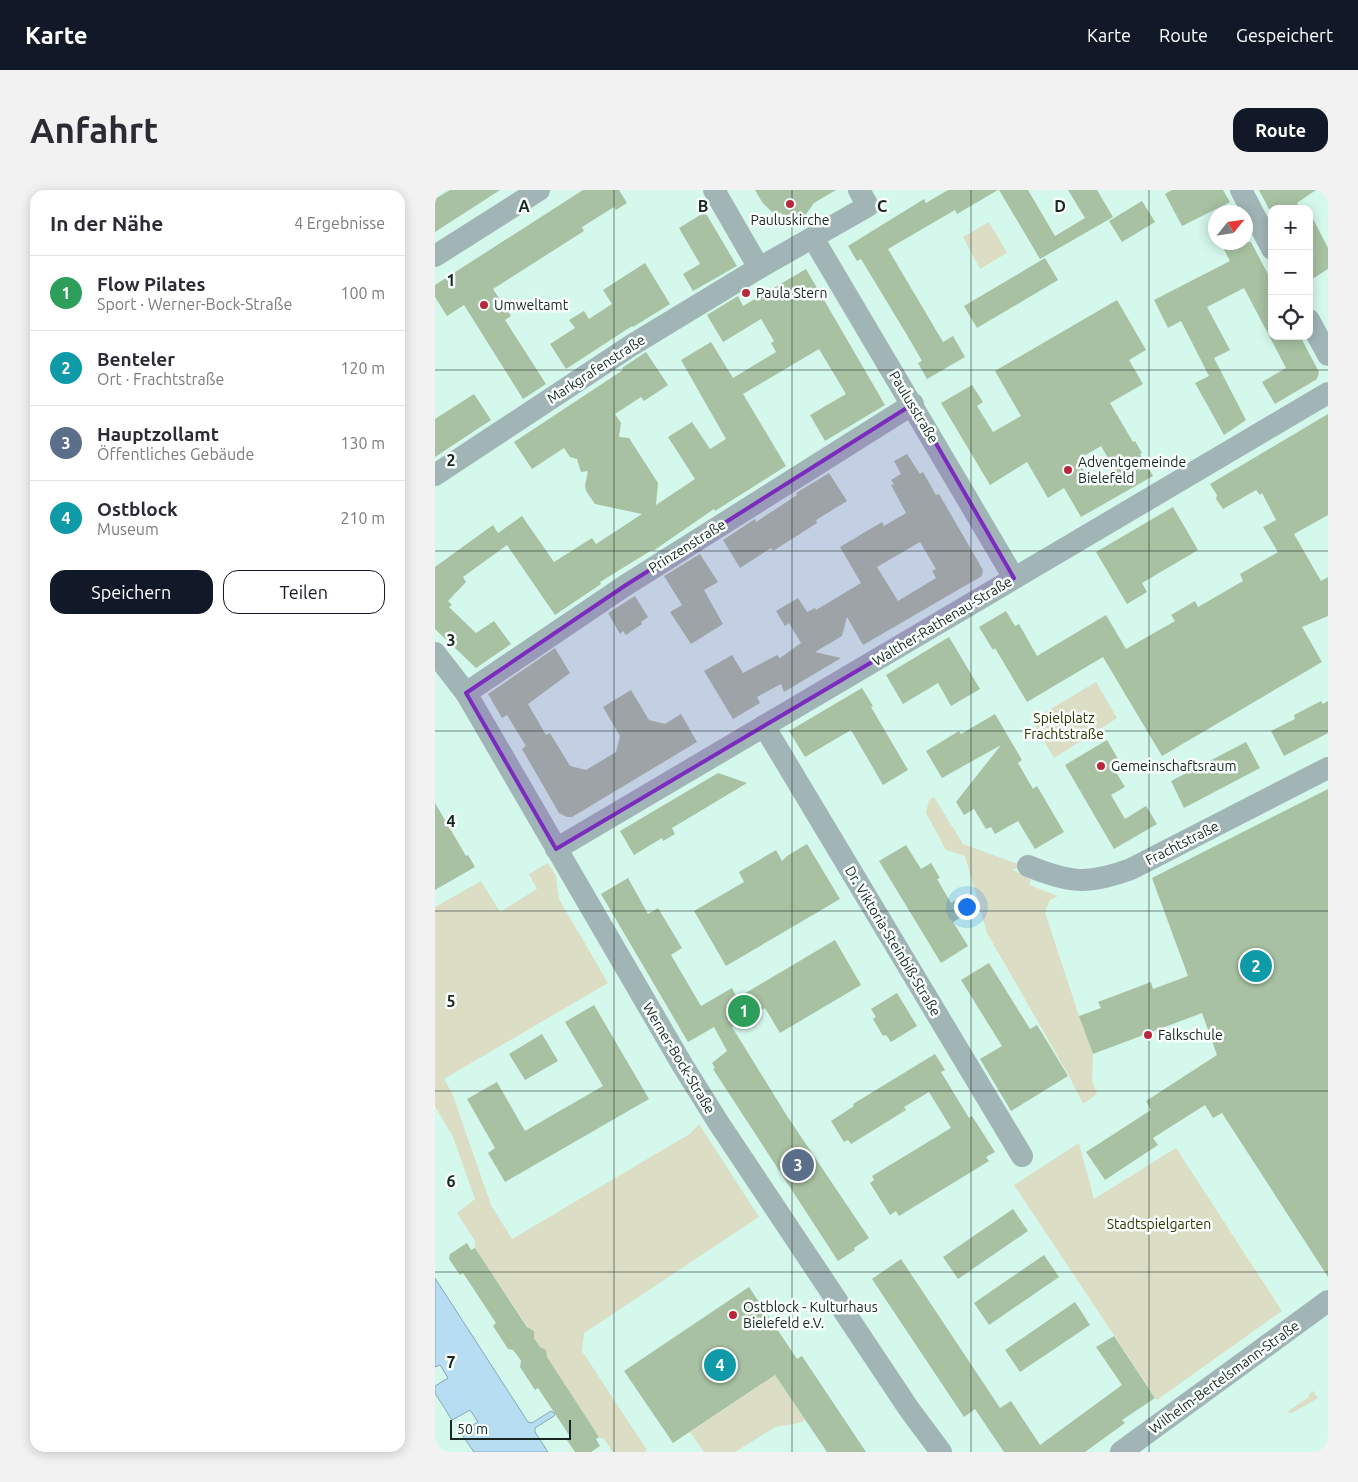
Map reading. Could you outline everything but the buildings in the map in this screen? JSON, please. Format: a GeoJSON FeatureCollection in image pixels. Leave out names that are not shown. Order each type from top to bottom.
{"type":"FeatureCollection","features":[{"type":"Feature","properties":{"kind":"street"},"geometry":{"type":"LineString","coordinates":[[435,256],[538,190]]}},
{"type":"Feature","properties":{"kind":"street"},"geometry":{"type":"LineString","coordinates":[[714,190],[759,268],[868,206],[859,190]]}},
{"type":"Feature","properties":{"kind":"street"},"geometry":{"type":"LineString","coordinates":[[1241,190],[1268,241]]}},
{"type":"Feature","properties":{"kind":"street","name":"Paulusstraße"},"geometry":{"type":"LineString","coordinates":[[813,238],[1015,578]]}},
{"type":"Feature","properties":{"kind":"street","name":"Markgrafenstraße"},"geometry":{"type":"LineString","coordinates":[[435,475],[632,344],[759,268]]}},
{"type":"Feature","properties":{"kind":"street"},"geometry":{"type":"LineString","coordinates":[[1313,327],[1328,355]]}},
{"type":"Feature","properties":{"kind":"street","name":"Walther-Rathenau-Straße"},"geometry":{"type":"LineString","coordinates":[[555,849],[1328,393]]}},
{"type":"Feature","properties":{"kind":"street","name":"Prinzenstraße"},"geometry":{"type":"LineString","coordinates":[[466,693],[626,585],[913,404]]}},
{"type":"Feature","properties":{"kind":"street","name":"Werner-Bock-Straße"},"geometry":{"type":"LineString","coordinates":[[435,653],[466,693],[555,849],[718,1122],[904,1402],[941,1452]]}},
{"type":"Feature","properties":{"kind":"street","name":"Dr. Viktoria-Steinbiß-Straße"},"geometry":{"type":"LineString","coordinates":[[764,726],[1022,1156]]}},
{"type":"Feature","properties":{"kind":"street","name":"Frachtstraße"},"geometry":{"type":"LineString","coordinates":[[1028,866],[1074,881],[1086,881],[1111,876],[1131,869],[1328,768]]}},
{"type":"Feature","properties":{"kind":"street","name":"Wilhelm-Bertelsmann-Straße"},"geometry":{"type":"LineString","coordinates":[[1121,1452],[1328,1301]]}},
{"type":"Feature","properties":{"kind":"highlighted area"},"geometry":{"type":"Polygon","coordinates":[[[913,404],[1014,578],[556,849],[466,693],[626,585],[913,404]]]}},
{"type":"Feature","properties":{"kind":"green space"},"geometry":{"type":"Polygon","coordinates":[[[989,222],[1007,253],[980,269],[963,237],[989,222]]]}},
{"type":"Feature","properties":{"kind":"green space","name":"Spielplatz Frachtstraße"},"geometry":{"type":"Polygon","coordinates":[[[1096,682],[1117,718],[1054,758],[1032,720],[1096,682]]]}},
{"type":"Feature","properties":{"kind":"green space"},"geometry":{"type":"Polygon","coordinates":[[[934,797],[963,844],[1021,865],[1013,870],[1031,880],[1029,885],[1058,896],[1050,900],[1045,912],[1093,1054],[1092,1081],[1097,1094],[1083,1104],[987,933],[965,856],[946,850],[926,813],[929,800],[934,797]]]}},
{"type":"Feature","properties":{"kind":"green space"},"geometry":{"type":"Polygon","coordinates":[[[548,863],[556,876],[559,899],[608,983],[444,1079],[452,1093],[491,1205],[512,1239],[690,1134],[699,1124],[759,1217],[584,1333],[582,1351],[647,1450],[644,1452],[613,1452],[604,1439],[599,1437],[545,1355],[546,1350],[541,1349],[533,1336],[534,1331],[529,1329],[475,1248],[475,1241],[457,1213],[475,1199],[453,1137],[435,1106],[435,907],[481,881],[500,912],[537,889],[529,874],[548,863]]]}},
{"type":"Feature","properties":{"kind":"green space","name":"Stadtspielgarten"},"geometry":{"type":"Polygon","coordinates":[[[1079,1143],[1094,1199],[1176,1148],[1282,1311],[1157,1400],[1014,1185],[1079,1143]]]}},
{"type":"Feature","properties":{"kind":"green space"},"geometry":{"type":"Polygon","coordinates":[[[775,1375],[805,1420],[799,1423],[775,1427],[735,1452],[704,1452],[690,1432],[775,1375]]]}},
{"type":"Feature","properties":{"kind":"green space"},"geometry":{"type":"Polygon","coordinates":[[[1313,1391],[1318,1398],[1292,1413],[1287,1412],[1309,1397],[1308,1395],[1313,1391]]]}},
{"type":"Feature","properties":{"kind":"water"},"geometry":{"type":"Polygon","coordinates":[[[435,1278],[528,1422],[532,1423],[551,1411],[555,1414],[535,1428],[535,1432],[548,1452],[474,1452],[458,1429],[466,1424],[468,1428],[478,1422],[470,1410],[452,1420],[435,1393],[435,1386],[448,1378],[440,1365],[435,1367],[435,1278]]]}},
{"type":"Feature","properties":{"kind":"place","name":"Pauluskirche"},"geometry":{"type":"Point","coordinates":[790,204]}},
{"type":"Feature","properties":{"kind":"place","name":"Paula Stern"},"geometry":{"type":"Point","coordinates":[746,293]}},
{"type":"Feature","properties":{"kind":"place","name":"Umweltamt"},"geometry":{"type":"Point","coordinates":[484,305]}},
{"type":"Feature","properties":{"kind":"place","name":"Adventgemeinde Bielefeld"},"geometry":{"type":"Point","coordinates":[1068,470]}},
{"type":"Feature","properties":{"kind":"place","name":"Gemeinschaftsraum"},"geometry":{"type":"Point","coordinates":[1101,766]}},
{"type":"Feature","properties":{"kind":"place","name":"Benteler"},"geometry":{"type":"Point","coordinates":[1256,966]}},
{"type":"Feature","properties":{"kind":"place","name":"Flow Pilates"},"geometry":{"type":"Point","coordinates":[744,1011]}},
{"type":"Feature","properties":{"kind":"place","name":"Falkschule"},"geometry":{"type":"Point","coordinates":[1148,1035]}},
{"type":"Feature","properties":{"kind":"place","name":"Hauptzollamt"},"geometry":{"type":"Point","coordinates":[798,1165]}},
{"type":"Feature","properties":{"kind":"place","name":"Ostblock - Kulturhaus Bielefeld e.V."},"geometry":{"type":"Point","coordinates":[733,1315]}},
{"type":"Feature","properties":{"kind":"place","name":"Ostblock"},"geometry":{"type":"Point","coordinates":[720,1365]}}]}
